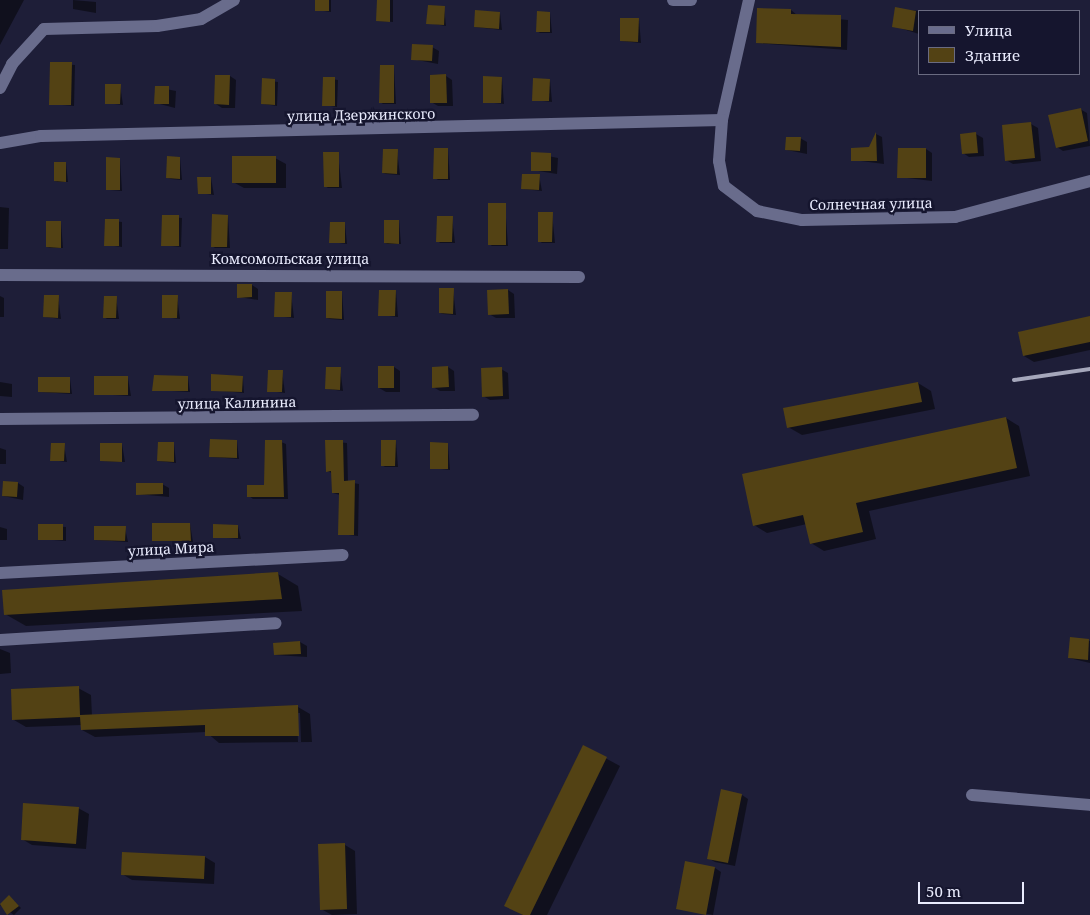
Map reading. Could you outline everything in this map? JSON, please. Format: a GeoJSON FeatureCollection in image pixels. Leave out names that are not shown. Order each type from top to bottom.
{"type":"FeatureCollection","features":[{"type":"Feature","properties":{"kind":"street"},"geometry":{"type":"LineString","coordinates":[[0,88],[12,64],[44,29],[157,26],[201,19],[234,0]]}},
{"type":"Feature","properties":{"kind":"street"},"geometry":{"type":"LineString","coordinates":[[673,0],[691,0]]}},
{"type":"Feature","properties":{"kind":"street","name":"Солнечная улица"},"geometry":{"type":"LineString","coordinates":[[749,0],[722,120],[719,161],[724,186],[757,211],[802,220],[955,217],[1090,181]]}},
{"type":"Feature","properties":{"kind":"street","name":"улица Дзержинского"},"geometry":{"type":"LineString","coordinates":[[0,143],[42,136],[722,120]]}},
{"type":"Feature","properties":{"kind":"street","name":"Комсомольская улица"},"geometry":{"type":"LineString","coordinates":[[0,275],[579,277]]}},
{"type":"Feature","properties":{"kind":"street","name":"улица Калинина"},"geometry":{"type":"LineString","coordinates":[[0,419],[473,415]]}},
{"type":"Feature","properties":{"kind":"street","name":"улица Мира"},"geometry":{"type":"LineString","coordinates":[[0,573],[343,555]]}},
{"type":"Feature","properties":{"kind":"street"},"geometry":{"type":"LineString","coordinates":[[0,640],[275,623]]}},
{"type":"Feature","properties":{"kind":"street"},"geometry":{"type":"LineString","coordinates":[[972,795],[1090,805]]}},
{"type":"Feature","properties":{"kind":"building"},"geometry":{"type":"Polygon","coordinates":[[[315,0],[329,0],[329,11],[315,11],[315,0]]]}},
{"type":"Feature","properties":{"kind":"building"},"geometry":{"type":"Polygon","coordinates":[[[377,0],[390,0],[390,22],[376,21],[377,0]]]}},
{"type":"Feature","properties":{"kind":"building"},"geometry":{"type":"Polygon","coordinates":[[[428,5],[445,6],[444,25],[426,24],[428,5]]]}},
{"type":"Feature","properties":{"kind":"building"},"geometry":{"type":"Polygon","coordinates":[[[895,7],[916,11],[913,31],[892,27],[895,7]]]}},
{"type":"Feature","properties":{"kind":"building"},"geometry":{"type":"Polygon","coordinates":[[[757,8],[791,9],[791,14],[841,15],[841,47],[756,43],[757,8]]]}},
{"type":"Feature","properties":{"kind":"building"},"geometry":{"type":"Polygon","coordinates":[[[475,10],[500,12],[499,29],[474,27],[475,10]]]}},
{"type":"Feature","properties":{"kind":"building"},"geometry":{"type":"Polygon","coordinates":[[[537,11],[550,12],[550,32],[536,32],[537,11]]]}},
{"type":"Feature","properties":{"kind":"building"},"geometry":{"type":"Polygon","coordinates":[[[620,18],[639,18],[638,42],[620,41],[620,18]]]}},
{"type":"Feature","properties":{"kind":"building"},"geometry":{"type":"Polygon","coordinates":[[[412,44],[433,45],[432,61],[411,60],[412,44]]]}},
{"type":"Feature","properties":{"kind":"building"},"geometry":{"type":"Polygon","coordinates":[[[50,62],[72,62],[71,105],[49,105],[50,62]]]}},
{"type":"Feature","properties":{"kind":"building"},"geometry":{"type":"Polygon","coordinates":[[[380,65],[394,65],[394,103],[379,103],[380,65]]]}},
{"type":"Feature","properties":{"kind":"building"},"geometry":{"type":"Polygon","coordinates":[[[446,74],[447,103],[430,103],[430,75],[446,74]]]}},
{"type":"Feature","properties":{"kind":"building"},"geometry":{"type":"Polygon","coordinates":[[[215,75],[230,75],[229,105],[214,104],[215,75]]]}},
{"type":"Feature","properties":{"kind":"building"},"geometry":{"type":"Polygon","coordinates":[[[483,76],[502,77],[501,103],[483,103],[483,76]]]}},
{"type":"Feature","properties":{"kind":"building"},"geometry":{"type":"Polygon","coordinates":[[[323,77],[335,77],[335,106],[322,106],[323,77]]]}},
{"type":"Feature","properties":{"kind":"building"},"geometry":{"type":"Polygon","coordinates":[[[262,78],[275,79],[275,105],[261,104],[262,78]]]}},
{"type":"Feature","properties":{"kind":"building"},"geometry":{"type":"Polygon","coordinates":[[[533,78],[550,79],[549,101],[532,101],[533,78]]]}},
{"type":"Feature","properties":{"kind":"building"},"geometry":{"type":"Polygon","coordinates":[[[105,84],[121,84],[120,104],[105,104],[105,84]]]}},
{"type":"Feature","properties":{"kind":"building"},"geometry":{"type":"Polygon","coordinates":[[[155,86],[169,86],[169,104],[154,104],[155,86]]]}},
{"type":"Feature","properties":{"kind":"building"},"geometry":{"type":"Polygon","coordinates":[[[1081,108],[1088,141],[1056,148],[1048,115],[1081,108]]]}},
{"type":"Feature","properties":{"kind":"building"},"geometry":{"type":"Polygon","coordinates":[[[1031,122],[1035,158],[1005,161],[1002,125],[1031,122]]]}},
{"type":"Feature","properties":{"kind":"building"},"geometry":{"type":"Polygon","coordinates":[[[876,132],[877,161],[851,161],[851,148],[869,147],[876,132]]]}},
{"type":"Feature","properties":{"kind":"building"},"geometry":{"type":"Polygon","coordinates":[[[976,132],[978,153],[962,154],[960,134],[976,132]]]}},
{"type":"Feature","properties":{"kind":"building"},"geometry":{"type":"Polygon","coordinates":[[[786,137],[801,137],[800,151],[785,150],[786,137]]]}},
{"type":"Feature","properties":{"kind":"building"},"geometry":{"type":"Polygon","coordinates":[[[434,148],[448,148],[448,179],[433,179],[434,148]]]}},
{"type":"Feature","properties":{"kind":"building"},"geometry":{"type":"Polygon","coordinates":[[[898,148],[926,148],[926,178],[897,178],[898,148]]]}},
{"type":"Feature","properties":{"kind":"building"},"geometry":{"type":"Polygon","coordinates":[[[383,149],[398,149],[397,174],[382,173],[383,149]]]}},
{"type":"Feature","properties":{"kind":"building"},"geometry":{"type":"Polygon","coordinates":[[[323,152],[339,152],[339,187],[324,187],[323,152]]]}},
{"type":"Feature","properties":{"kind":"building"},"geometry":{"type":"Polygon","coordinates":[[[531,152],[551,153],[551,171],[531,171],[531,152]]]}},
{"type":"Feature","properties":{"kind":"building"},"geometry":{"type":"Polygon","coordinates":[[[167,156],[180,157],[180,179],[166,178],[167,156]]]}},
{"type":"Feature","properties":{"kind":"building"},"geometry":{"type":"Polygon","coordinates":[[[232,156],[276,156],[276,183],[232,183],[232,156]]]}},
{"type":"Feature","properties":{"kind":"building"},"geometry":{"type":"Polygon","coordinates":[[[106,157],[120,158],[120,190],[106,190],[106,157]]]}},
{"type":"Feature","properties":{"kind":"building"},"geometry":{"type":"Polygon","coordinates":[[[54,162],[66,162],[66,182],[54,181],[54,162]]]}},
{"type":"Feature","properties":{"kind":"building"},"geometry":{"type":"Polygon","coordinates":[[[522,174],[540,174],[539,190],[521,189],[522,174]]]}},
{"type":"Feature","properties":{"kind":"building"},"geometry":{"type":"Polygon","coordinates":[[[197,177],[211,177],[211,194],[198,194],[197,177]]]}},
{"type":"Feature","properties":{"kind":"building"},"geometry":{"type":"Polygon","coordinates":[[[488,203],[506,203],[506,245],[488,245],[488,203]]]}},
{"type":"Feature","properties":{"kind":"building"},"geometry":{"type":"Polygon","coordinates":[[[538,212],[553,212],[552,242],[538,242],[538,212]]]}},
{"type":"Feature","properties":{"kind":"building"},"geometry":{"type":"Polygon","coordinates":[[[212,214],[228,215],[227,247],[211,247],[212,214]]]}},
{"type":"Feature","properties":{"kind":"building"},"geometry":{"type":"Polygon","coordinates":[[[162,215],[179,215],[179,246],[161,246],[162,215]]]}},
{"type":"Feature","properties":{"kind":"building"},"geometry":{"type":"Polygon","coordinates":[[[437,216],[453,216],[452,242],[436,242],[437,216]]]}},
{"type":"Feature","properties":{"kind":"building"},"geometry":{"type":"Polygon","coordinates":[[[105,219],[119,219],[119,246],[104,246],[105,219]]]}},
{"type":"Feature","properties":{"kind":"building"},"geometry":{"type":"Polygon","coordinates":[[[384,220],[399,220],[399,244],[384,243],[384,220]]]}},
{"type":"Feature","properties":{"kind":"building"},"geometry":{"type":"Polygon","coordinates":[[[46,221],[61,221],[61,248],[46,247],[46,221]]]}},
{"type":"Feature","properties":{"kind":"building"},"geometry":{"type":"Polygon","coordinates":[[[330,222],[345,222],[345,243],[329,243],[330,222]]]}},
{"type":"Feature","properties":{"kind":"building"},"geometry":{"type":"Polygon","coordinates":[[[237,284],[252,284],[252,297],[237,298],[237,284]]]}},
{"type":"Feature","properties":{"kind":"building"},"geometry":{"type":"Polygon","coordinates":[[[439,288],[454,288],[453,314],[439,313],[439,288]]]}},
{"type":"Feature","properties":{"kind":"building"},"geometry":{"type":"Polygon","coordinates":[[[508,289],[509,314],[488,315],[487,290],[508,289]]]}},
{"type":"Feature","properties":{"kind":"building"},"geometry":{"type":"Polygon","coordinates":[[[379,290],[396,290],[395,316],[378,316],[379,290]]]}},
{"type":"Feature","properties":{"kind":"building"},"geometry":{"type":"Polygon","coordinates":[[[326,291],[342,291],[342,319],[326,318],[326,291]]]}},
{"type":"Feature","properties":{"kind":"building"},"geometry":{"type":"Polygon","coordinates":[[[275,292],[292,292],[291,317],[274,317],[275,292]]]}},
{"type":"Feature","properties":{"kind":"building"},"geometry":{"type":"Polygon","coordinates":[[[44,295],[59,295],[58,318],[43,317],[44,295]]]}},
{"type":"Feature","properties":{"kind":"building"},"geometry":{"type":"Polygon","coordinates":[[[162,295],[178,295],[177,318],[162,318],[162,295]]]}},
{"type":"Feature","properties":{"kind":"building"},"geometry":{"type":"Polygon","coordinates":[[[104,296],[117,296],[116,318],[103,318],[104,296]]]}},
{"type":"Feature","properties":{"kind":"building"},"geometry":{"type":"Polygon","coordinates":[[[1090,316],[1090,342],[1023,356],[1018,332],[1090,316]]]}},
{"type":"Feature","properties":{"kind":"building"},"geometry":{"type":"Polygon","coordinates":[[[378,366],[394,366],[394,388],[378,388],[378,366]]]}},
{"type":"Feature","properties":{"kind":"building"},"geometry":{"type":"Polygon","coordinates":[[[448,366],[449,387],[432,388],[432,367],[448,366]]]}},
{"type":"Feature","properties":{"kind":"building"},"geometry":{"type":"Polygon","coordinates":[[[326,367],[341,367],[340,390],[325,389],[326,367]]]}},
{"type":"Feature","properties":{"kind":"building"},"geometry":{"type":"Polygon","coordinates":[[[502,367],[503,396],[482,397],[481,368],[502,367]]]}},
{"type":"Feature","properties":{"kind":"building"},"geometry":{"type":"Polygon","coordinates":[[[268,370],[283,370],[282,392],[267,392],[268,370]]]}},
{"type":"Feature","properties":{"kind":"building"},"geometry":{"type":"Polygon","coordinates":[[[211,374],[243,376],[242,392],[211,391],[211,374]]]}},
{"type":"Feature","properties":{"kind":"building"},"geometry":{"type":"Polygon","coordinates":[[[154,375],[188,376],[188,391],[152,391],[154,375]]]}},
{"type":"Feature","properties":{"kind":"building"},"geometry":{"type":"Polygon","coordinates":[[[94,376],[128,376],[128,395],[94,395],[94,376]]]}},
{"type":"Feature","properties":{"kind":"building"},"geometry":{"type":"Polygon","coordinates":[[[38,377],[70,377],[70,393],[38,392],[38,377]]]}},
{"type":"Feature","properties":{"kind":"building"},"geometry":{"type":"Polygon","coordinates":[[[918,382],[922,402],[787,428],[783,408],[918,382]]]}},
{"type":"Feature","properties":{"kind":"building"},"geometry":{"type":"Polygon","coordinates":[[[1006,417],[1017,468],[856,503],[863,532],[810,544],[803,515],[753,526],[742,474],[1006,417]]]}},
{"type":"Feature","properties":{"kind":"building"},"geometry":{"type":"Polygon","coordinates":[[[210,439],[237,440],[237,458],[209,457],[210,439]]]}},
{"type":"Feature","properties":{"kind":"building"},"geometry":{"type":"Polygon","coordinates":[[[265,440],[282,440],[284,497],[247,497],[247,485],[264,485],[265,440]]]}},
{"type":"Feature","properties":{"kind":"building"},"geometry":{"type":"Polygon","coordinates":[[[325,440],[343,440],[344,481],[355,480],[354,535],[338,535],[339,493],[332,493],[331,471],[326,472],[325,440]]]}},
{"type":"Feature","properties":{"kind":"building"},"geometry":{"type":"Polygon","coordinates":[[[381,440],[396,440],[395,466],[381,466],[381,440]]]}},
{"type":"Feature","properties":{"kind":"building"},"geometry":{"type":"Polygon","coordinates":[[[158,442],[174,442],[174,462],[157,461],[158,442]]]}},
{"type":"Feature","properties":{"kind":"building"},"geometry":{"type":"Polygon","coordinates":[[[430,442],[448,443],[448,469],[430,469],[430,442]]]}},
{"type":"Feature","properties":{"kind":"building"},"geometry":{"type":"Polygon","coordinates":[[[51,443],[65,443],[64,461],[50,461],[51,443]]]}},
{"type":"Feature","properties":{"kind":"building"},"geometry":{"type":"Polygon","coordinates":[[[100,443],[122,443],[122,462],[100,461],[100,443]]]}},
{"type":"Feature","properties":{"kind":"building"},"geometry":{"type":"Polygon","coordinates":[[[3,481],[18,482],[17,497],[2,496],[3,481]]]}},
{"type":"Feature","properties":{"kind":"building"},"geometry":{"type":"Polygon","coordinates":[[[136,483],[163,483],[163,494],[136,495],[136,483]]]}},
{"type":"Feature","properties":{"kind":"building"},"geometry":{"type":"Polygon","coordinates":[[[152,523],[190,523],[191,541],[152,541],[152,523]]]}},
{"type":"Feature","properties":{"kind":"building"},"geometry":{"type":"Polygon","coordinates":[[[38,524],[63,524],[63,540],[38,540],[38,524]]]}},
{"type":"Feature","properties":{"kind":"building"},"geometry":{"type":"Polygon","coordinates":[[[213,524],[238,525],[238,538],[213,538],[213,524]]]}},
{"type":"Feature","properties":{"kind":"building"},"geometry":{"type":"Polygon","coordinates":[[[94,526],[126,526],[125,541],[94,540],[94,526]]]}},
{"type":"Feature","properties":{"kind":"building"},"geometry":{"type":"Polygon","coordinates":[[[278,572],[282,599],[4,615],[2,590],[278,572]]]}},
{"type":"Feature","properties":{"kind":"building"},"geometry":{"type":"Polygon","coordinates":[[[1070,637],[1089,639],[1088,660],[1068,658],[1070,637]]]}},
{"type":"Feature","properties":{"kind":"building"},"geometry":{"type":"Polygon","coordinates":[[[300,641],[301,654],[274,655],[273,643],[300,641]]]}},
{"type":"Feature","properties":{"kind":"building"},"geometry":{"type":"Polygon","coordinates":[[[79,686],[80,715],[298,705],[299,736],[205,736],[205,725],[81,730],[80,717],[12,720],[11,689],[79,686]]]}},
{"type":"Feature","properties":{"kind":"building"},"geometry":{"type":"Polygon","coordinates":[[[583,745],[607,757],[530,915],[523,915],[504,906],[583,745]]]}},
{"type":"Feature","properties":{"kind":"building"},"geometry":{"type":"Polygon","coordinates":[[[721,789],[742,794],[728,863],[707,859],[721,789]]]}},
{"type":"Feature","properties":{"kind":"building"},"geometry":{"type":"Polygon","coordinates":[[[23,803],[79,807],[76,844],[21,840],[23,803]]]}},
{"type":"Feature","properties":{"kind":"building"},"geometry":{"type":"Polygon","coordinates":[[[345,843],[347,909],[320,910],[318,844],[345,843]]]}},
{"type":"Feature","properties":{"kind":"building"},"geometry":{"type":"Polygon","coordinates":[[[122,852],[205,856],[204,879],[121,875],[122,852]]]}},
{"type":"Feature","properties":{"kind":"building"},"geometry":{"type":"Polygon","coordinates":[[[685,861],[715,867],[706,915],[676,909],[685,861]]]}},
{"type":"Feature","properties":{"kind":"building"},"geometry":{"type":"Polygon","coordinates":[[[9,895],[19,906],[7,915],[0,904],[9,895]]]}},
{"type":"Feature","properties":{"kind":"railway"},"geometry":{"type":"LineString","coordinates":[[1014,380],[1090,369]]}}]}
